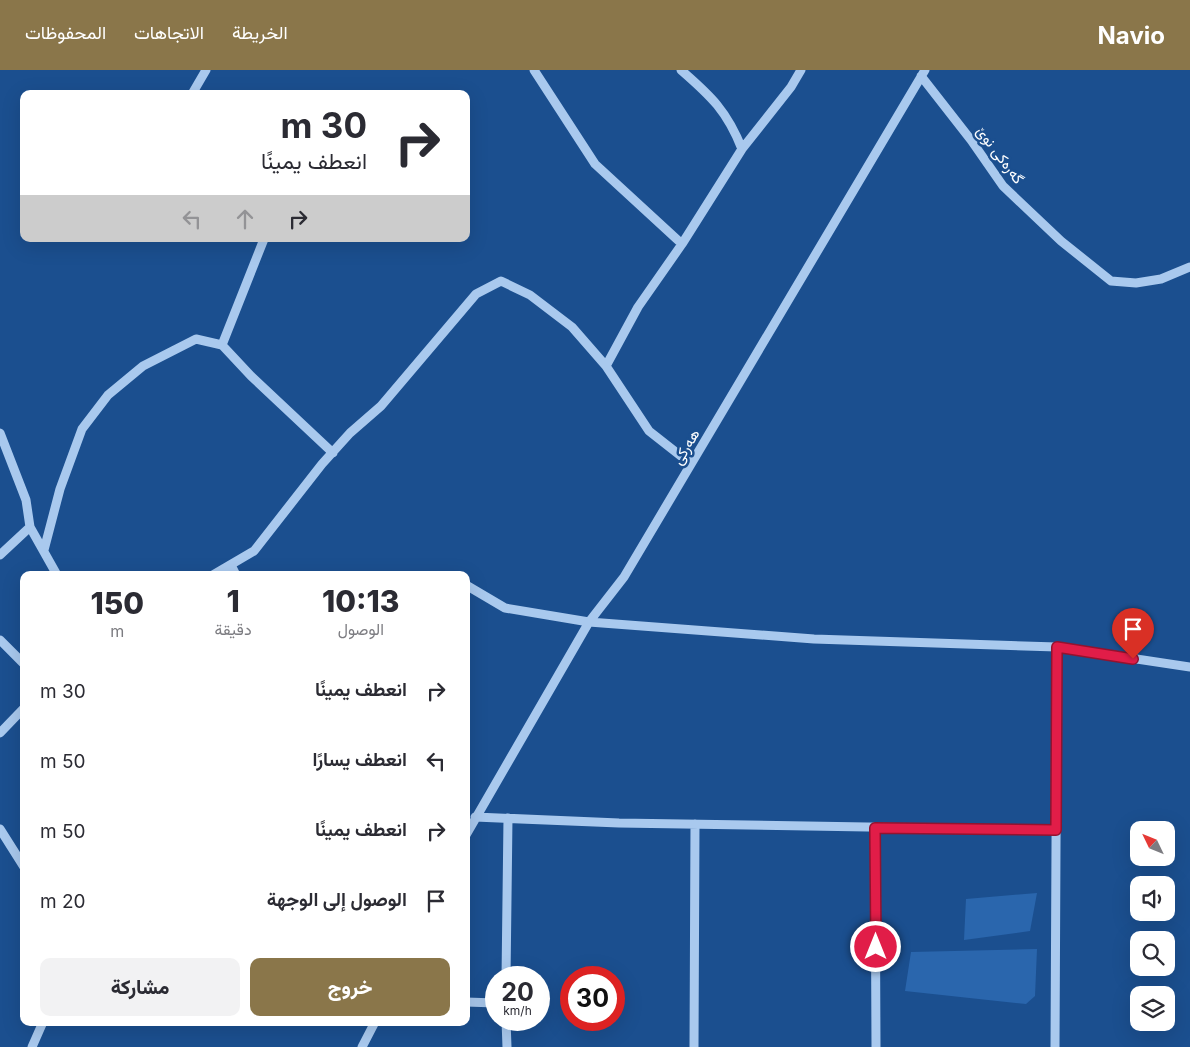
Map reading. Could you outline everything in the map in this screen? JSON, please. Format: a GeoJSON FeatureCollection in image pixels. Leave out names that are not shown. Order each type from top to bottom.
{"type":"FeatureCollection","features":[{"type":"Feature","properties":{"kind":"street"},"geometry":{"type":"LineString","coordinates":[[194,90],[206,70]]}},
{"type":"Feature","properties":{"kind":"street"},"geometry":{"type":"LineString","coordinates":[[534,70],[595,164],[682,244]]}},
{"type":"Feature","properties":{"kind":"street"},"geometry":{"type":"LineString","coordinates":[[681,70],[719,105],[732,123],[742,149]]}},
{"type":"Feature","properties":{"kind":"street"},"geometry":{"type":"LineString","coordinates":[[606,366],[638,306],[682,244],[742,149],[791,87],[801,70]]}},
{"type":"Feature","properties":{"kind":"street","name":"گەرەكى نوێ"},"geometry":{"type":"LineString","coordinates":[[923,73],[1003,186],[1061,241],[1110,281],[1136,283],[1161,279],[1190,268]]}},
{"type":"Feature","properties":{"kind":"street","name":"هەرکی"},"geometry":{"type":"LineString","coordinates":[[470,827],[589,622],[624,577],[923,73]]}},
{"type":"Feature","properties":{"kind":"street"},"geometry":{"type":"LineString","coordinates":[[222,345],[263,242]]}},
{"type":"Feature","properties":{"kind":"street"},"geometry":{"type":"LineString","coordinates":[[220,571],[254,551],[350,433],[387,399],[476,294],[501,281],[530,295],[572,327],[606,366],[649,431],[691,464]]}},
{"type":"Feature","properties":{"kind":"street"},"geometry":{"type":"LineString","coordinates":[[44,550],[60,489],[82,430],[108,395],[143,366],[196,339],[222,345],[251,376],[333,453]]}},
{"type":"Feature","properties":{"kind":"street"},"geometry":{"type":"LineString","coordinates":[[0,433],[26,500],[30,527],[55,571]]}},
{"type":"Feature","properties":{"kind":"street"},"geometry":{"type":"LineString","coordinates":[[0,555],[30,527]]}},
{"type":"Feature","properties":{"kind":"street"},"geometry":{"type":"LineString","coordinates":[[231,565],[234,571]]}},
{"type":"Feature","properties":{"kind":"street"},"geometry":{"type":"LineString","coordinates":[[470,587],[505,608],[589,622],[814,639],[1057,647],[1190,667]]}},
{"type":"Feature","properties":{"kind":"street"},"geometry":{"type":"LineString","coordinates":[[0,640],[20,660]]}},
{"type":"Feature","properties":{"kind":"street"},"geometry":{"type":"LineString","coordinates":[[1056,1047],[1057,647]]}},
{"type":"Feature","properties":{"kind":"street"},"geometry":{"type":"LineString","coordinates":[[0,733],[20,712]]}},
{"type":"Feature","properties":{"kind":"street"},"geometry":{"type":"LineString","coordinates":[[475,817],[695,824],[1056,830]]}},
{"type":"Feature","properties":{"kind":"street"},"geometry":{"type":"LineString","coordinates":[[506,966],[508,818]]}},
{"type":"Feature","properties":{"kind":"street"},"geometry":{"type":"LineString","coordinates":[[694,1047],[695,824]]}},
{"type":"Feature","properties":{"kind":"street"},"geometry":{"type":"LineString","coordinates":[[875,828],[876,1047]]}},
{"type":"Feature","properties":{"kind":"street"},"geometry":{"type":"LineString","coordinates":[[0,829],[20,860]]}},
{"type":"Feature","properties":{"kind":"street"},"geometry":{"type":"LineString","coordinates":[[470,1002],[485,1003]]}},
{"type":"Feature","properties":{"kind":"street"},"geometry":{"type":"LineString","coordinates":[[32,1047],[41,1026]]}},
{"type":"Feature","properties":{"kind":"street"},"geometry":{"type":"LineString","coordinates":[[362,1047],[373,1026]]}},
{"type":"Feature","properties":{"kind":"street"},"geometry":{"type":"LineString","coordinates":[[506,1031],[507,1047]]}},
{"type":"Feature","properties":{"kind":"building"},"geometry":{"type":"Polygon","coordinates":[[[1037,893],[1030,931],[964,940],[966,899],[1037,893]]]}},
{"type":"Feature","properties":{"kind":"building"},"geometry":{"type":"Polygon","coordinates":[[[1037,949],[1035,996],[1026,1004],[905,991],[911,952],[1037,949]]]}},
{"type":"Feature","properties":{"kind":"route"},"geometry":{"type":"LineString","coordinates":[[876,947],[875,828],[1056,830],[1057,647],[1133,659]]}}]}
